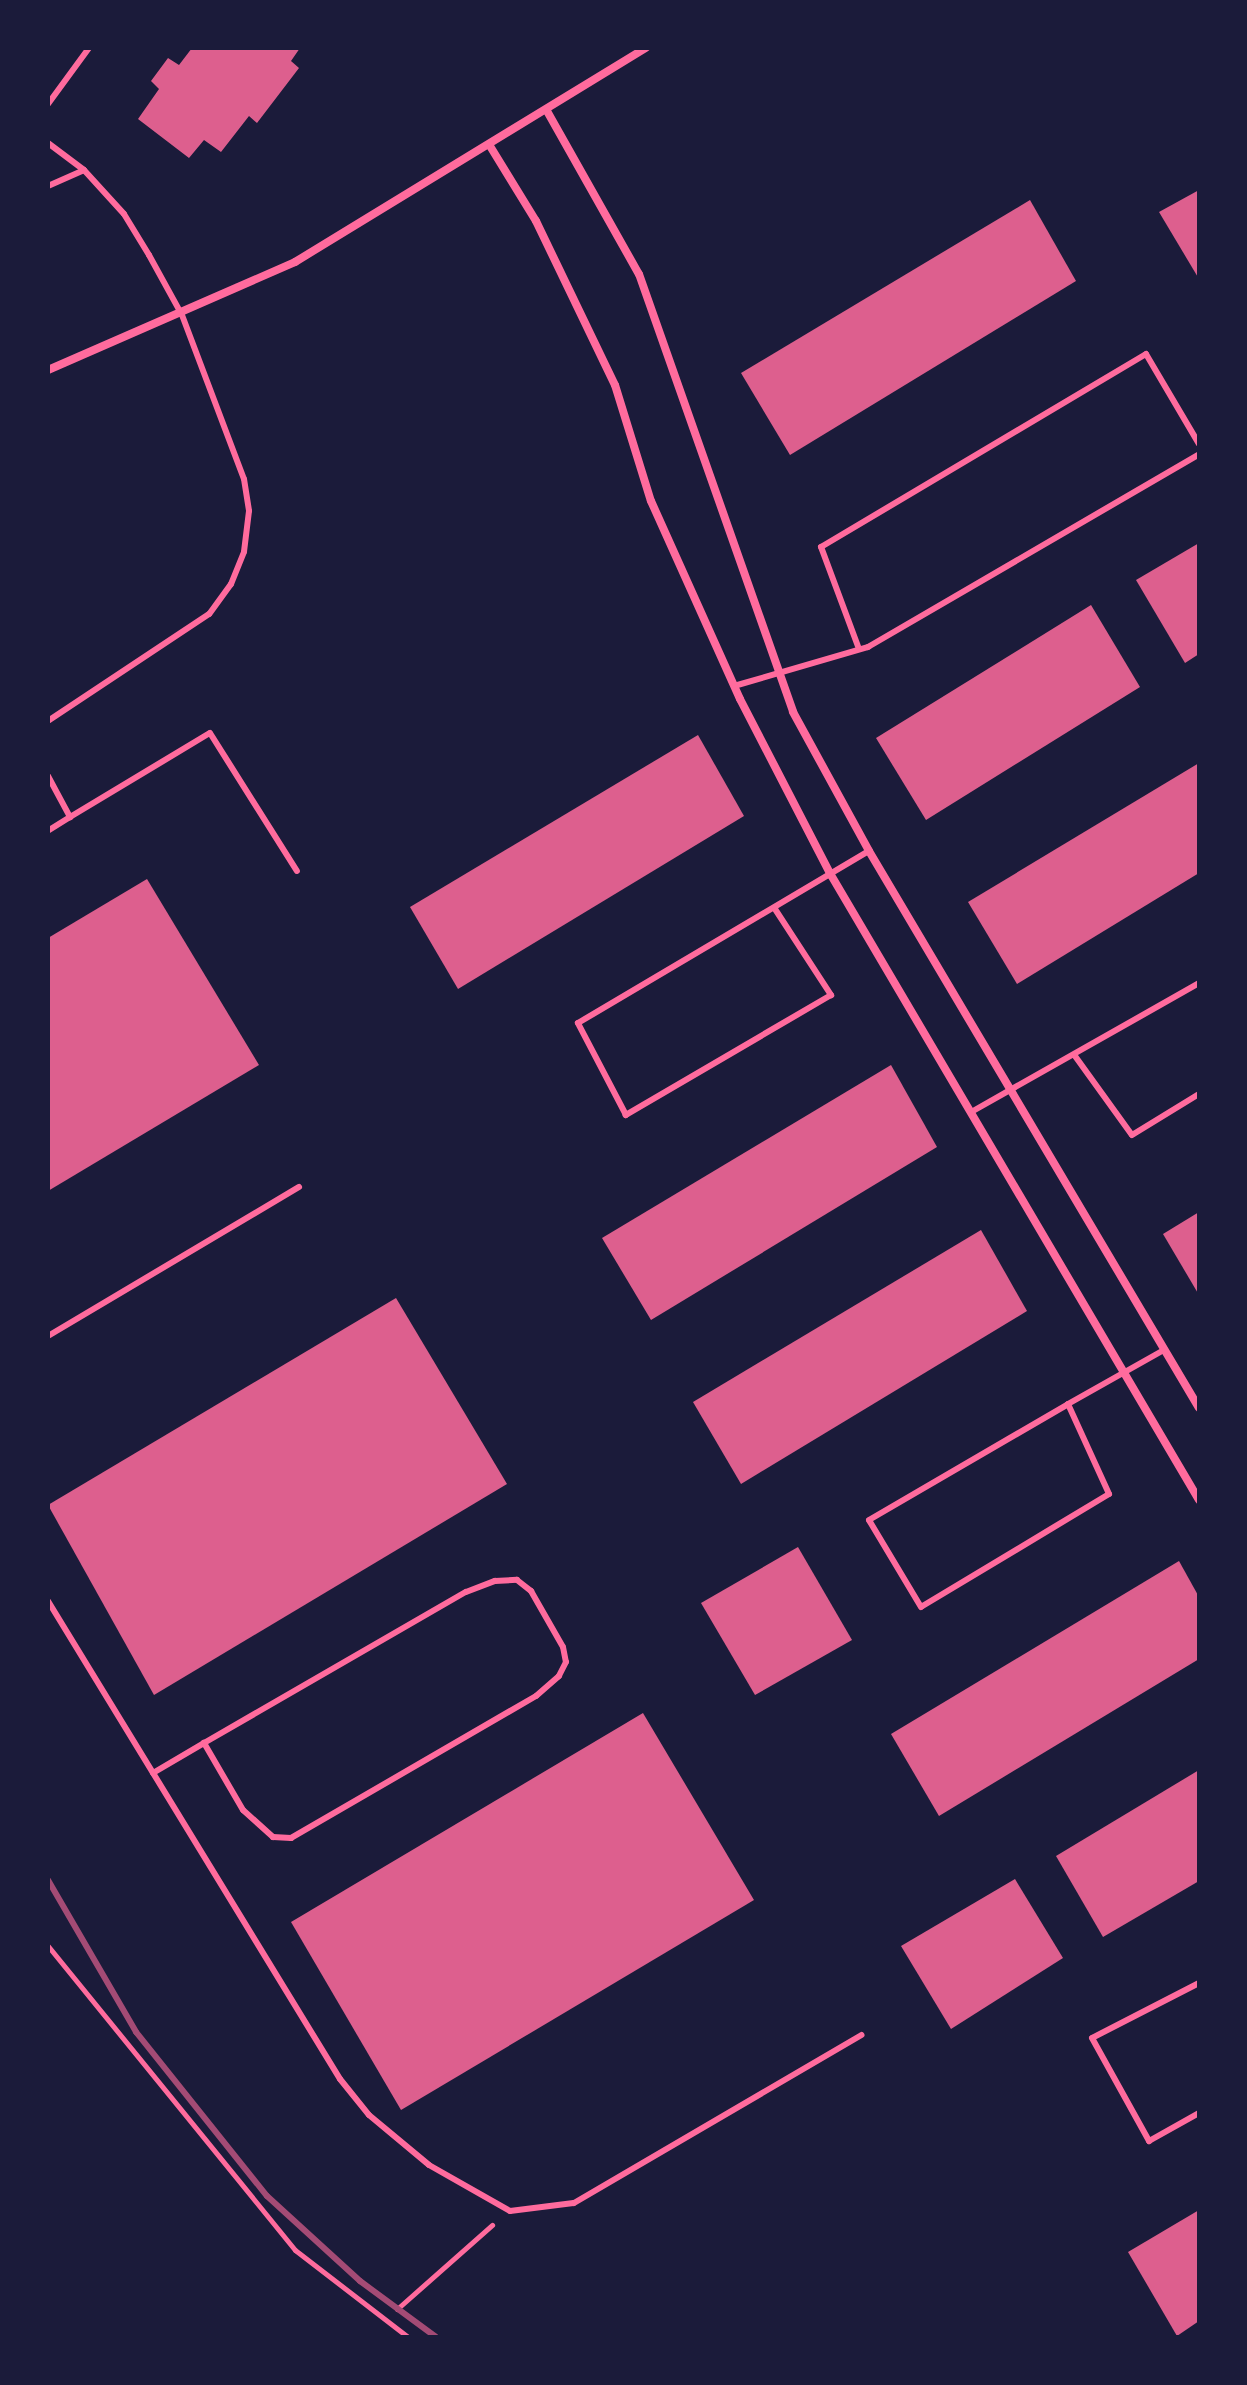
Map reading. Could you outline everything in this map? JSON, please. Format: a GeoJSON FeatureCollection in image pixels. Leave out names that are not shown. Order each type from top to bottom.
{"type":"FeatureCollection","features":[{"type":"Feature","properties":{"kind":"street"},"geometry":{"type":"LineString","coordinates":[[48,370],[182,315],[295,262],[490,146],[646,48]]}},
{"type":"Feature","properties":{"kind":"street"},"geometry":{"type":"LineString","coordinates":[[547,111],[639,274],[775,671],[869,851],[1199,1408]]}},
{"type":"Feature","properties":{"kind":"street"},"geometry":{"type":"LineString","coordinates":[[490,146],[536,221],[615,385],[651,501],[734,686],[831,875],[973,1111],[1199,1500]]}},
{"type":"Feature","properties":{"kind":"lane"},"geometry":{"type":"LineString","coordinates":[[48,104],[89,48]]}},
{"type":"Feature","properties":{"kind":"lane"},"geometry":{"type":"LineString","coordinates":[[48,143],[84,170],[124,214],[182,315],[244,479],[249,511],[244,552],[231,584],[190,631],[48,721]]}},
{"type":"Feature","properties":{"kind":"lane"},"geometry":{"type":"LineString","coordinates":[[48,186],[84,170]]}},
{"type":"Feature","properties":{"kind":"lane"},"geometry":{"type":"LineString","coordinates":[[859,649],[821,547],[1146,354],[1199,444]]}},
{"type":"Feature","properties":{"kind":"lane"},"geometry":{"type":"LineString","coordinates":[[734,686],[775,671],[859,649],[1199,454]]}},
{"type":"Feature","properties":{"kind":"lane"},"geometry":{"type":"LineString","coordinates":[[48,831],[210,733],[297,871]]}},
{"type":"Feature","properties":{"kind":"lane"},"geometry":{"type":"LineString","coordinates":[[48,776],[70,817]]}},
{"type":"Feature","properties":{"kind":"lane"},"geometry":{"type":"LineString","coordinates":[[775,909],[831,995],[626,1115],[578,1023],[869,851]]}},
{"type":"Feature","properties":{"kind":"lane"},"geometry":{"type":"LineString","coordinates":[[973,1111],[1075,1056],[1199,983]]}},
{"type":"Feature","properties":{"kind":"lane"},"geometry":{"type":"LineString","coordinates":[[1075,1056],[1132,1135],[1199,1094]]}},
{"type":"Feature","properties":{"kind":"lane"},"geometry":{"type":"LineString","coordinates":[[48,1336],[299,1187]]}},
{"type":"Feature","properties":{"kind":"lane"},"geometry":{"type":"LineString","coordinates":[[1068,1404],[1109,1494],[921,1607],[869,1520],[1068,1404],[1164,1350]]}},
{"type":"Feature","properties":{"kind":"lane"},"geometry":{"type":"LineString","coordinates":[[153,1773],[204,1743],[466,1592],[495,1581],[517,1580],[531,1591],[563,1647],[566,1662],[559,1676],[536,1696],[291,1838],[273,1837],[243,1810],[204,1743]]}},
{"type":"Feature","properties":{"kind":"lane"},"geometry":{"type":"LineString","coordinates":[[48,1601],[340,2079],[369,2115],[429,2165],[510,2211],[574,2203],[861,2035]]}},
{"type":"Feature","properties":{"kind":"lane"},"geometry":{"type":"LineString","coordinates":[[1199,1983],[1092,2038],[1149,2141],[1199,2113]]}},
{"type":"Feature","properties":{"kind":"path"},"geometry":{"type":"LineString","coordinates":[[48,1946],[295,2250],[408,2337]]}},
{"type":"Feature","properties":{"kind":"path"},"geometry":{"type":"LineString","coordinates":[[397,2309],[510,2211]]}},
{"type":"Feature","properties":{"kind":"building"},"geometry":{"type":"Polygon","coordinates":[[[192,48],[300,48],[291,61],[299,68],[257,123],[249,116],[221,152],[204,140],[189,158],[138,119],[159,89],[151,81],[168,58],[179,65],[192,48]]]}},
{"type":"Feature","properties":{"kind":"building"},"geometry":{"type":"Polygon","coordinates":[[[1199,190],[1199,279],[1159,212],[1199,190]]]}},
{"type":"Feature","properties":{"kind":"building"},"geometry":{"type":"Polygon","coordinates":[[[1030,200],[1076,281],[790,455],[741,373],[1030,200]]]}},
{"type":"Feature","properties":{"kind":"building"},"geometry":{"type":"Polygon","coordinates":[[[1199,543],[1199,654],[1185,663],[1136,580],[1199,543]]]}},
{"type":"Feature","properties":{"kind":"building"},"geometry":{"type":"Polygon","coordinates":[[[1091,605],[1140,687],[926,820],[876,738],[1091,605]]]}},
{"type":"Feature","properties":{"kind":"building"},"geometry":{"type":"Polygon","coordinates":[[[698,735],[744,816],[458,989],[410,907],[698,735]]]}},
{"type":"Feature","properties":{"kind":"building"},"geometry":{"type":"Polygon","coordinates":[[[1199,763],[1199,873],[1017,984],[968,902],[1199,763]]]}},
{"type":"Feature","properties":{"kind":"building"},"geometry":{"type":"Polygon","coordinates":[[[147,879],[259,1065],[48,1191],[48,938],[147,879]]]}},
{"type":"Feature","properties":{"kind":"building"},"geometry":{"type":"Polygon","coordinates":[[[891,1065],[937,1147],[651,1320],[602,1238],[891,1065]]]}},
{"type":"Feature","properties":{"kind":"building"},"geometry":{"type":"Polygon","coordinates":[[[1199,1212],[1199,1295],[1163,1234],[1199,1212]]]}},
{"type":"Feature","properties":{"kind":"building"},"geometry":{"type":"Polygon","coordinates":[[[981,1230],[1027,1311],[741,1484],[693,1402],[981,1230]]]}},
{"type":"Feature","properties":{"kind":"building"},"geometry":{"type":"Polygon","coordinates":[[[396,1298],[507,1484],[154,1695],[48,1505],[396,1298]]]}},
{"type":"Feature","properties":{"kind":"building"},"geometry":{"type":"Polygon","coordinates":[[[798,1547],[852,1640],[755,1695],[701,1603],[798,1547]]]}},
{"type":"Feature","properties":{"kind":"building"},"geometry":{"type":"Polygon","coordinates":[[[1179,1561],[1199,1597],[1199,1659],[939,1816],[891,1734],[1179,1561]]]}},
{"type":"Feature","properties":{"kind":"building"},"geometry":{"type":"Polygon","coordinates":[[[643,1713],[754,1900],[401,2110],[291,1922],[643,1713]]]}},
{"type":"Feature","properties":{"kind":"building"},"geometry":{"type":"Polygon","coordinates":[[[1199,1770],[1199,1881],[1103,1937],[1056,1856],[1199,1770]]]}},
{"type":"Feature","properties":{"kind":"building"},"geometry":{"type":"Polygon","coordinates":[[[1015,1879],[1063,1958],[951,2029],[901,1946],[1015,1879]]]}},
{"type":"Feature","properties":{"kind":"building"},"geometry":{"type":"Polygon","coordinates":[[[1199,2210],[1199,2321],[1177,2336],[1128,2252],[1199,2210]]]}},
{"type":"Feature","properties":{"kind":"railway"},"geometry":{"type":"LineString","coordinates":[[48,1880],[136,2032],[267,2196],[360,2281],[436,2337]]}}]}
